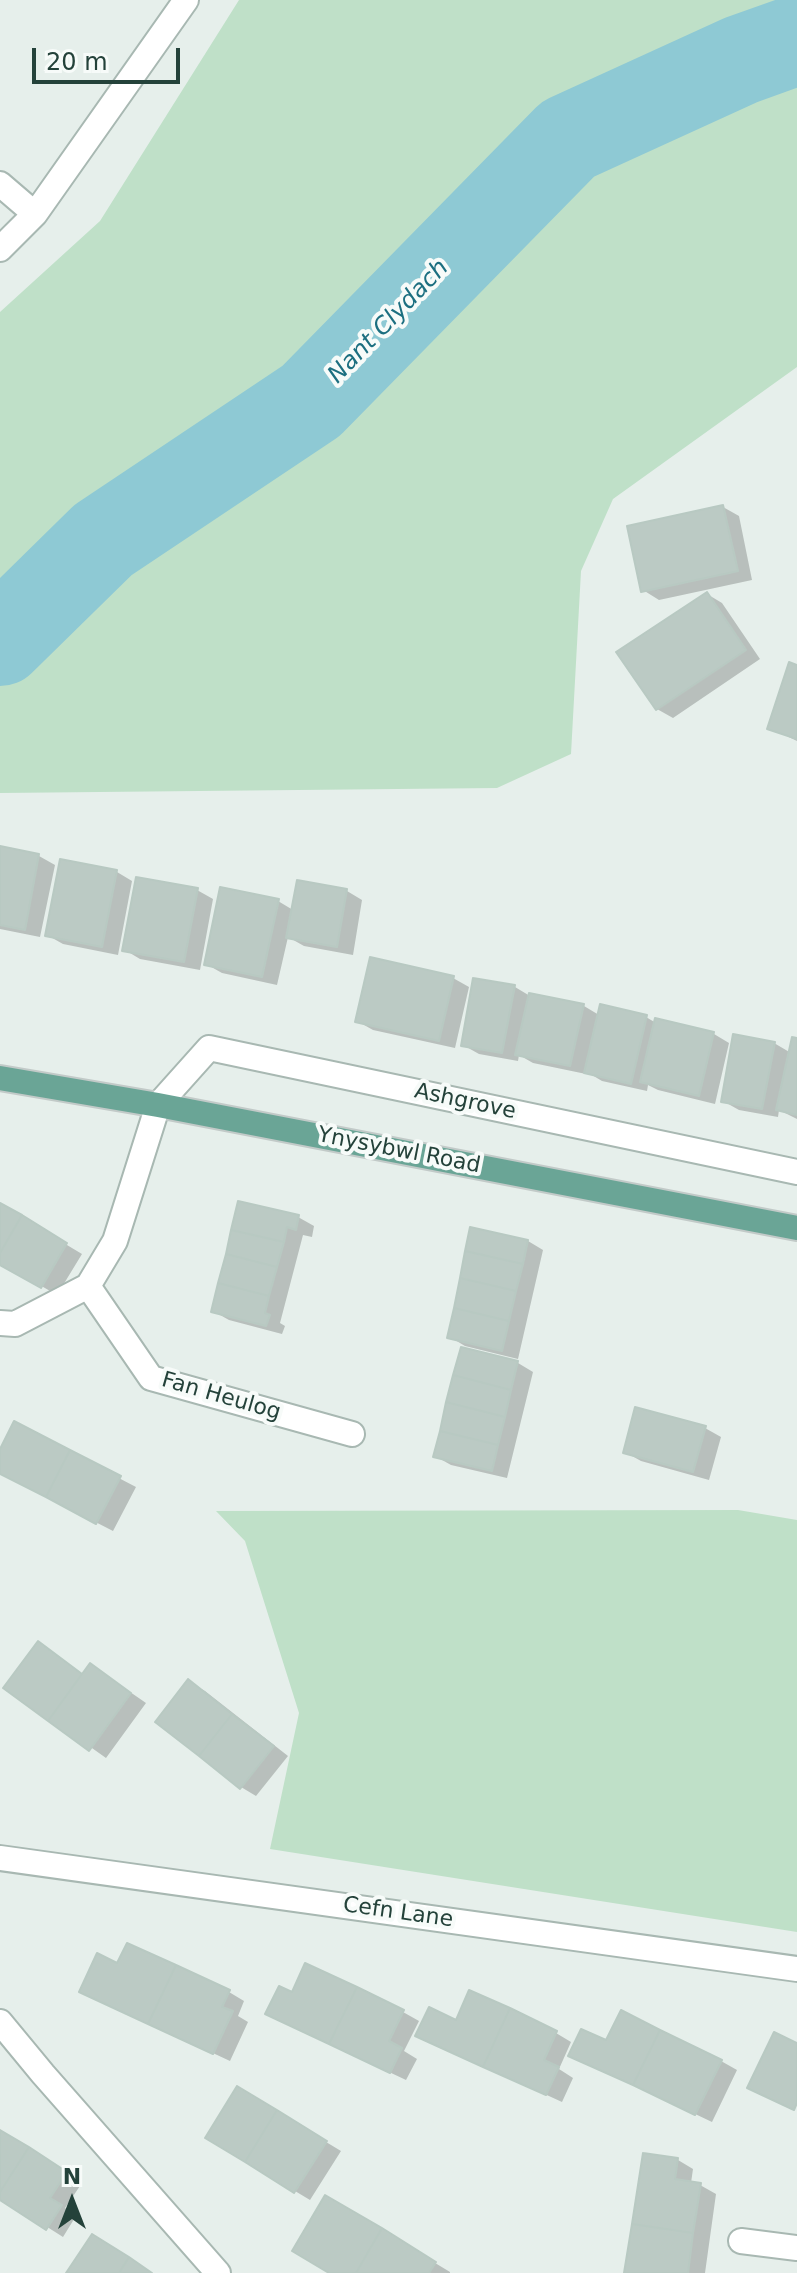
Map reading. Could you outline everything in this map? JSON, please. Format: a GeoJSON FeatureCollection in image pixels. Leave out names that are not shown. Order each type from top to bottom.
{"type":"FeatureCollection","features":[{"type":"Feature","properties":{"kind":"main road","name":"Ynysybwl Road"},"geometry":{"type":"LineString","coordinates":[[0,1078],[158,1105],[797,1228]]}},
{"type":"Feature","properties":{"kind":"street"},"geometry":{"type":"LineString","coordinates":[[0,249],[35,214],[186,0]]}},
{"type":"Feature","properties":{"kind":"street"},"geometry":{"type":"LineString","coordinates":[[0,184],[35,214]]}},
{"type":"Feature","properties":{"kind":"street","name":"Ashgrove"},"geometry":{"type":"LineString","coordinates":[[158,1105],[209,1048],[797,1172]]}},
{"type":"Feature","properties":{"kind":"street"},"geometry":{"type":"LineString","coordinates":[[0,1323],[15,1324],[88,1286],[115,1241],[158,1105]]}},
{"type":"Feature","properties":{"kind":"street","name":"Fan Heulog"},"geometry":{"type":"LineString","coordinates":[[88,1286],[151,1378],[352,1434]]}},
{"type":"Feature","properties":{"kind":"street","name":"Cefn Lane"},"geometry":{"type":"LineString","coordinates":[[0,1858],[797,1969]]}},
{"type":"Feature","properties":{"kind":"street"},"geometry":{"type":"LineString","coordinates":[[0,2022],[218,2273]]}},
{"type":"Feature","properties":{"kind":"street"},"geometry":{"type":"LineString","coordinates":[[741,2241],[797,2248]]}},
{"type":"Feature","properties":{"kind":"green space"},"geometry":{"type":"Polygon","coordinates":[[[239,0],[797,0],[797,367],[613,499],[581,571],[571,754],[497,788],[0,793],[0,312],[100,221],[239,0]]]}},
{"type":"Feature","properties":{"kind":"green space"},"geometry":{"type":"Polygon","coordinates":[[[738,1510],[797,1520],[797,1932],[270,1849],[299,1713],[245,1541],[216,1511],[738,1510]]]}},
{"type":"Feature","properties":{"kind":"building"},"geometry":{"type":"Polygon","coordinates":[[[723,505],[738,571],[641,592],[627,526],[723,505]]]}},
{"type":"Feature","properties":{"kind":"building"},"geometry":{"type":"Polygon","coordinates":[[[707,592],[746,650],[656,710],[616,652],[707,592]]]}},
{"type":"Feature","properties":{"kind":"building"},"geometry":{"type":"Polygon","coordinates":[[[789,662],[797,665],[797,739],[767,729],[789,662]]]}},
{"type":"Feature","properties":{"kind":"building"},"geometry":{"type":"Polygon","coordinates":[[[0,846],[39,854],[25,930],[0,925],[0,846]]]}},
{"type":"Feature","properties":{"kind":"building"},"geometry":{"type":"Polygon","coordinates":[[[60,859],[117,870],[102,947],[45,936],[60,859]]]}},
{"type":"Feature","properties":{"kind":"building"},"geometry":{"type":"Polygon","coordinates":[[[136,877],[198,888],[184,962],[122,951],[136,877]]]}},
{"type":"Feature","properties":{"kind":"building"},"geometry":{"type":"Polygon","coordinates":[[[297,880],[347,889],[337,947],[286,938],[297,880]]]}},
{"type":"Feature","properties":{"kind":"building"},"geometry":{"type":"Polygon","coordinates":[[[220,887],[279,899],[262,977],[204,965],[220,887]]]}},
{"type":"Feature","properties":{"kind":"building"},"geometry":{"type":"Polygon","coordinates":[[[370,957],[454,976],[439,1041],[355,1022],[370,957]]]}},
{"type":"Feature","properties":{"kind":"building"},"geometry":{"type":"Polygon","coordinates":[[[473,978],[515,985],[502,1053],[461,1046],[473,978]]]}},
{"type":"Feature","properties":{"kind":"building"},"geometry":{"type":"Polygon","coordinates":[[[529,993],[584,1004],[570,1066],[515,1055],[529,993]]]}},
{"type":"Feature","properties":{"kind":"building"},"geometry":{"type":"Polygon","coordinates":[[[600,1004],[647,1015],[631,1084],[584,1073],[600,1004]]]}},
{"type":"Feature","properties":{"kind":"building"},"geometry":{"type":"Polygon","coordinates":[[[655,1018],[714,1032],[699,1096],[640,1082],[655,1018]]]}},
{"type":"Feature","properties":{"kind":"building"},"geometry":{"type":"Polygon","coordinates":[[[733,1034],[775,1042],[762,1109],[721,1102],[733,1034]]]}},
{"type":"Feature","properties":{"kind":"building"},"geometry":{"type":"Polygon","coordinates":[[[792,1037],[797,1038],[797,1115],[776,1110],[792,1037]]]}},
{"type":"Feature","properties":{"kind":"building"},"geometry":{"type":"Polygon","coordinates":[[[238,1201],[299,1215],[296,1230],[287,1227],[284,1242],[231,1230],[238,1201]]]}},
{"type":"Feature","properties":{"kind":"building"},"geometry":{"type":"Polygon","coordinates":[[[0,1203],[22,1215],[0,1253],[0,1203]]]}},
{"type":"Feature","properties":{"kind":"building"},"geometry":{"type":"Polygon","coordinates":[[[22,1215],[67,1243],[41,1288],[0,1265],[0,1253],[22,1215]]]}},
{"type":"Feature","properties":{"kind":"building"},"geometry":{"type":"Polygon","coordinates":[[[470,1227],[528,1240],[523,1264],[465,1251],[470,1227]]]}},
{"type":"Feature","properties":{"kind":"building"},"geometry":{"type":"Polygon","coordinates":[[[231,1230],[284,1242],[277,1267],[226,1254],[231,1230]]]}},
{"type":"Feature","properties":{"kind":"building"},"geometry":{"type":"Polygon","coordinates":[[[465,1251],[523,1264],[516,1291],[460,1278],[465,1251]]]}},
{"type":"Feature","properties":{"kind":"building"},"geometry":{"type":"Polygon","coordinates":[[[226,1254],[277,1267],[269,1296],[218,1283],[226,1254]]]}},
{"type":"Feature","properties":{"kind":"building"},"geometry":{"type":"Polygon","coordinates":[[[460,1278],[516,1291],[509,1321],[454,1308],[460,1278]]]}},
{"type":"Feature","properties":{"kind":"building"},"geometry":{"type":"Polygon","coordinates":[[[218,1283],[269,1296],[265,1313],[270,1315],[266,1326],[211,1312],[218,1283]]]}},
{"type":"Feature","properties":{"kind":"building"},"geometry":{"type":"Polygon","coordinates":[[[454,1308],[509,1321],[502,1351],[447,1338],[454,1308]]]}},
{"type":"Feature","properties":{"kind":"building"},"geometry":{"type":"Polygon","coordinates":[[[461,1347],[518,1361],[511,1390],[453,1375],[461,1347]]]}},
{"type":"Feature","properties":{"kind":"building"},"geometry":{"type":"Polygon","coordinates":[[[453,1375],[511,1390],[505,1417],[446,1402],[453,1375]]]}},
{"type":"Feature","properties":{"kind":"building"},"geometry":{"type":"Polygon","coordinates":[[[446,1402],[505,1417],[498,1445],[440,1431],[446,1402]]]}},
{"type":"Feature","properties":{"kind":"building"},"geometry":{"type":"Polygon","coordinates":[[[635,1407],[706,1426],[693,1472],[623,1453],[635,1407]]]}},
{"type":"Feature","properties":{"kind":"building"},"geometry":{"type":"Polygon","coordinates":[[[14,1421],[70,1450],[46,1497],[0,1474],[0,1449],[14,1421]]]}},
{"type":"Feature","properties":{"kind":"building"},"geometry":{"type":"Polygon","coordinates":[[[440,1431],[498,1445],[492,1471],[433,1457],[440,1431]]]}},
{"type":"Feature","properties":{"kind":"building"},"geometry":{"type":"Polygon","coordinates":[[[70,1450],[121,1476],[96,1524],[46,1497],[70,1450]]]}},
{"type":"Feature","properties":{"kind":"building"},"geometry":{"type":"Polygon","coordinates":[[[38,1641],[82,1674],[48,1721],[3,1688],[38,1641]]]}},
{"type":"Feature","properties":{"kind":"building"},"geometry":{"type":"Polygon","coordinates":[[[90,1663],[131,1693],[89,1751],[48,1721],[90,1663]]]}},
{"type":"Feature","properties":{"kind":"building"},"geometry":{"type":"Polygon","coordinates":[[[188,1679],[232,1714],[199,1756],[155,1722],[188,1679]]]}},
{"type":"Feature","properties":{"kind":"building"},"geometry":{"type":"Polygon","coordinates":[[[232,1714],[274,1746],[240,1789],[199,1756],[232,1714]]]}},
{"type":"Feature","properties":{"kind":"building"},"geometry":{"type":"Polygon","coordinates":[[[127,1943],[176,1965],[148,2024],[79,1992],[97,1953],[117,1963],[127,1943]]]}},
{"type":"Feature","properties":{"kind":"building"},"geometry":{"type":"Polygon","coordinates":[[[305,1963],[357,1987],[329,2044],[265,2014],[279,1986],[292,1992],[305,1963]]]}},
{"type":"Feature","properties":{"kind":"building"},"geometry":{"type":"Polygon","coordinates":[[[176,1965],[230,1990],[222,2007],[233,2011],[213,2054],[148,2024],[176,1965]]]}},
{"type":"Feature","properties":{"kind":"building"},"geometry":{"type":"Polygon","coordinates":[[[357,1987],[404,2010],[389,2041],[402,2048],[390,2073],[329,2044],[357,1987]]]}},
{"type":"Feature","properties":{"kind":"building"},"geometry":{"type":"Polygon","coordinates":[[[469,1990],[510,2008],[483,2067],[415,2036],[429,2007],[456,2020],[469,1990]]]}},
{"type":"Feature","properties":{"kind":"building"},"geometry":{"type":"Polygon","coordinates":[[[510,2008],[557,2031],[544,2060],[559,2067],[546,2095],[483,2067],[510,2008]]]}},
{"type":"Feature","properties":{"kind":"building"},"geometry":{"type":"Polygon","coordinates":[[[621,2010],[660,2030],[633,2085],[568,2056],[581,2029],[606,2040],[621,2010]]]}},
{"type":"Feature","properties":{"kind":"building"},"geometry":{"type":"Polygon","coordinates":[[[660,2030],[722,2060],[695,2115],[633,2085],[660,2030]]]}},
{"type":"Feature","properties":{"kind":"building"},"geometry":{"type":"Polygon","coordinates":[[[774,2032],[797,2043],[797,2103],[794,2110],[747,2088],[774,2032]]]}},
{"type":"Feature","properties":{"kind":"building"},"geometry":{"type":"Polygon","coordinates":[[[237,2086],[277,2110],[245,2162],[205,2138],[237,2086]]]}},
{"type":"Feature","properties":{"kind":"building"},"geometry":{"type":"Polygon","coordinates":[[[277,2110],[327,2141],[294,2193],[245,2162],[277,2110]]]}},
{"type":"Feature","properties":{"kind":"building"},"geometry":{"type":"Polygon","coordinates":[[[0,2130],[29,2147],[0,2192],[0,2130]]]}},
{"type":"Feature","properties":{"kind":"building"},"geometry":{"type":"Polygon","coordinates":[[[29,2147],[67,2172],[50,2198],[62,2205],[46,2230],[0,2200],[0,2192],[29,2147]]]}},
{"type":"Feature","properties":{"kind":"building"},"geometry":{"type":"Polygon","coordinates":[[[643,2153],[678,2158],[675,2179],[701,2183],[693,2233],[632,2224],[643,2153]]]}},
{"type":"Feature","properties":{"kind":"building"},"geometry":{"type":"Polygon","coordinates":[[[325,2195],[382,2228],[356,2273],[329,2273],[292,2251],[325,2195]]]}},
{"type":"Feature","properties":{"kind":"building"},"geometry":{"type":"Polygon","coordinates":[[[632,2224],[693,2233],[688,2273],[624,2273],[632,2224]]]}},
{"type":"Feature","properties":{"kind":"building"},"geometry":{"type":"Polygon","coordinates":[[[382,2228],[436,2262],[429,2273],[356,2273],[382,2228]]]}},
{"type":"Feature","properties":{"kind":"building"},"geometry":{"type":"Polygon","coordinates":[[[92,2234],[129,2257],[119,2273],[66,2273],[92,2234]]]}},
{"type":"Feature","properties":{"kind":"building"},"geometry":{"type":"Polygon","coordinates":[[[129,2257],[152,2273],[119,2273],[129,2257]]]}},
{"type":"Feature","properties":{"kind":"waterway","name":"Nant Clydach"},"geometry":{"type":"LineString","coordinates":[[0,641],[103,540],[311,401],[568,139],[741,60],[797,40]]}}]}
